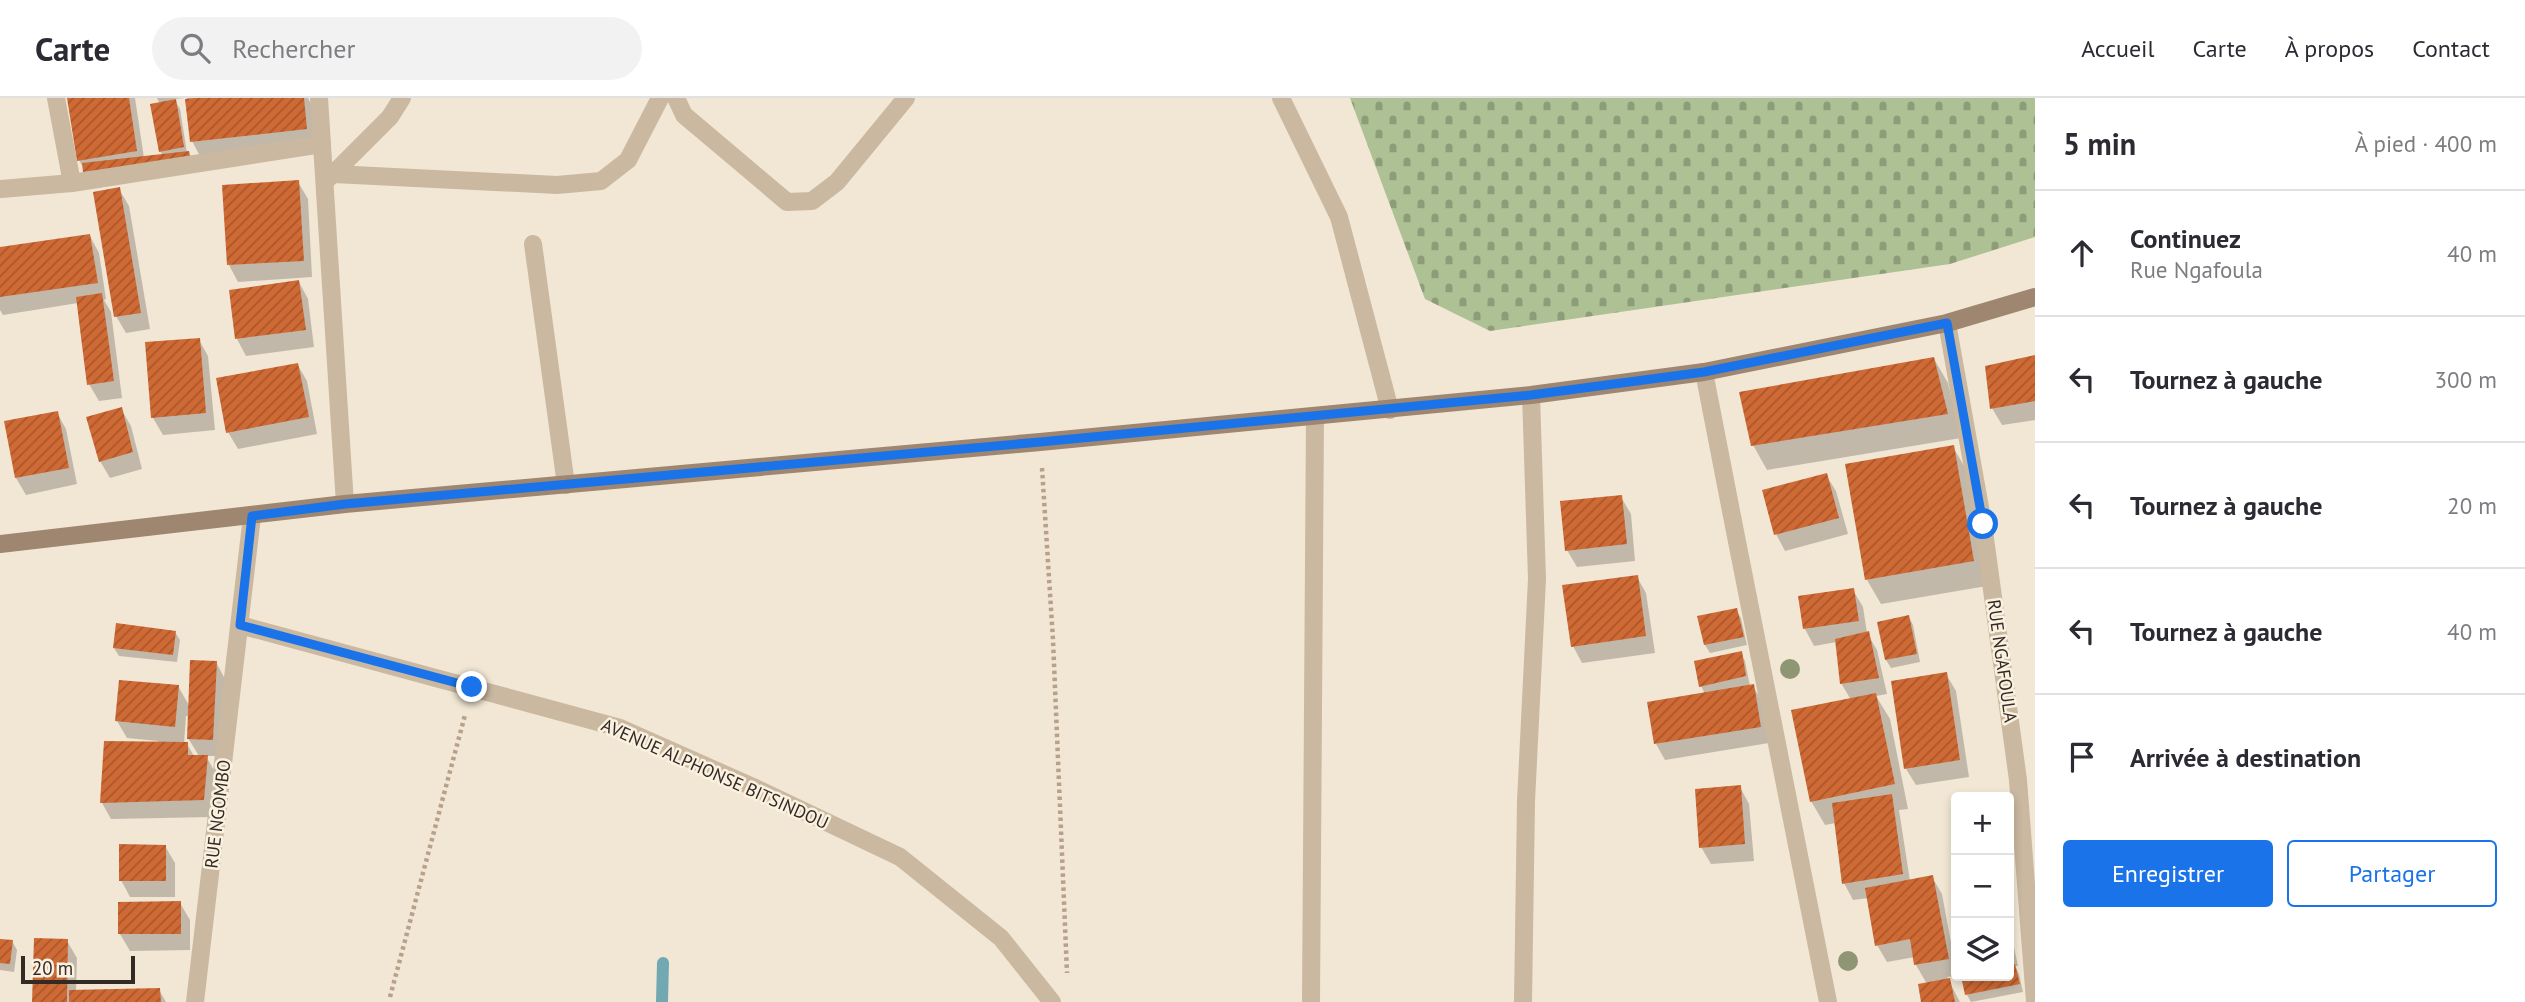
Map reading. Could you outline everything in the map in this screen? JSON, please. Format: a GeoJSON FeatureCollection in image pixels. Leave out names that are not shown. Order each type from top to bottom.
{"type":"FeatureCollection","features":[{"type":"Feature","properties":{"kind":"street"},"geometry":{"type":"LineString","coordinates":[[56,98],[72,183]]}},
{"type":"Feature","properties":{"kind":"street"},"geometry":{"type":"LineString","coordinates":[[319,98],[322,144],[329,178],[345,504]]}},
{"type":"Feature","properties":{"kind":"street"},"geometry":{"type":"LineString","coordinates":[[329,178],[390,117],[402,98]]}},
{"type":"Feature","properties":{"kind":"street"},"geometry":{"type":"LineString","coordinates":[[329,178],[557,185],[601,181],[628,160],[660,98]]}},
{"type":"Feature","properties":{"kind":"street"},"geometry":{"type":"LineString","coordinates":[[676,98],[684,115],[787,202],[812,201],[837,182],[905,98]]}},
{"type":"Feature","properties":{"kind":"street"},"geometry":{"type":"LineString","coordinates":[[1281,98],[1339,217],[1390,410]]}},
{"type":"Feature","properties":{"kind":"street"},"geometry":{"type":"LineString","coordinates":[[1,189],[72,183],[322,144]]}},
{"type":"Feature","properties":{"kind":"street"},"geometry":{"type":"LineString","coordinates":[[533,244],[566,485]]}},
{"type":"Feature","properties":{"kind":"street"},"geometry":{"type":"LineString","coordinates":[[0,544],[345,504],[1531,395],[1704,372],[1947,323],[2035,297]]}},
{"type":"Feature","properties":{"kind":"street","name":"RUE NGAFOULA"},"geometry":{"type":"LineString","coordinates":[[1947,323],[1983,524],[2018,780],[2035,1001]]}},
{"type":"Feature","properties":{"kind":"street"},"geometry":{"type":"LineString","coordinates":[[1704,372],[1775,744],[1828,1002]]}},
{"type":"Feature","properties":{"kind":"street"},"geometry":{"type":"LineString","coordinates":[[1523,1002],[1526,801],[1537,579],[1531,395]]}},
{"type":"Feature","properties":{"kind":"street"},"geometry":{"type":"LineString","coordinates":[[1311,1002],[1315,416]]}},
{"type":"Feature","properties":{"kind":"street","name":"RUE NGOMBO"},"geometry":{"type":"LineString","coordinates":[[195,1002],[252,516]]}},
{"type":"Feature","properties":{"kind":"street","name":"AVENUE ALPHONSE BITSINDOU"},"geometry":{"type":"LineString","coordinates":[[240,625],[620,728],[753,787],[900,857],[1001,938],[1052,1002]]}},
{"type":"Feature","properties":{"kind":"path"},"geometry":{"type":"LineString","coordinates":[[1040,442],[1054,653],[1067,978]]}},
{"type":"Feature","properties":{"kind":"path"},"geometry":{"type":"LineString","coordinates":[[390,997],[472,687]]}},
{"type":"Feature","properties":{"kind":"green space"},"geometry":{"type":"Polygon","coordinates":[[[1350,98],[2035,98],[2035,237],[1950,264],[1490,331],[1425,299],[1350,98]]]}},
{"type":"Feature","properties":{"kind":"building"},"geometry":{"type":"Polygon","coordinates":[[[67,98],[129,98],[137,151],[77,161],[67,98]]]}},
{"type":"Feature","properties":{"kind":"building"},"geometry":{"type":"Polygon","coordinates":[[[304,98],[307,129],[190,142],[185,99],[304,98]]]}},
{"type":"Feature","properties":{"kind":"building"},"geometry":{"type":"Polygon","coordinates":[[[176,99],[184,147],[159,152],[150,104],[176,99]]]}},
{"type":"Feature","properties":{"kind":"building"},"geometry":{"type":"Polygon","coordinates":[[[189,151],[191,160],[83,172],[82,163],[189,151]]]}},
{"type":"Feature","properties":{"kind":"building"},"geometry":{"type":"Polygon","coordinates":[[[299,180],[304,261],[227,265],[222,185],[299,180]]]}},
{"type":"Feature","properties":{"kind":"building"},"geometry":{"type":"Polygon","coordinates":[[[120,187],[141,313],[114,317],[93,192],[120,187]]]}},
{"type":"Feature","properties":{"kind":"building"},"geometry":{"type":"Polygon","coordinates":[[[90,234],[98,283],[0,297],[0,247],[90,234]]]}},
{"type":"Feature","properties":{"kind":"building"},"geometry":{"type":"Polygon","coordinates":[[[299,280],[306,330],[235,339],[229,290],[299,280]]]}},
{"type":"Feature","properties":{"kind":"building"},"geometry":{"type":"Polygon","coordinates":[[[102,293],[114,381],[87,385],[76,297],[102,293]]]}},
{"type":"Feature","properties":{"kind":"building"},"geometry":{"type":"Polygon","coordinates":[[[200,338],[206,413],[151,418],[145,342],[200,338]]]}},
{"type":"Feature","properties":{"kind":"building"},"geometry":{"type":"Polygon","coordinates":[[[2035,355],[2035,401],[1990,409],[1985,366],[2035,355]]]}},
{"type":"Feature","properties":{"kind":"building"},"geometry":{"type":"Polygon","coordinates":[[[1934,357],[1948,414],[1751,446],[1739,392],[1934,357]]]}},
{"type":"Feature","properties":{"kind":"building"},"geometry":{"type":"Polygon","coordinates":[[[298,363],[309,417],[226,433],[216,378],[298,363]]]}},
{"type":"Feature","properties":{"kind":"building"},"geometry":{"type":"Polygon","coordinates":[[[122,407],[133,452],[99,462],[86,417],[122,407]]]}},
{"type":"Feature","properties":{"kind":"building"},"geometry":{"type":"Polygon","coordinates":[[[58,411],[69,468],[15,478],[4,421],[58,411]]]}},
{"type":"Feature","properties":{"kind":"building"},"geometry":{"type":"Polygon","coordinates":[[[1954,445],[1974,561],[1865,580],[1845,464],[1954,445]]]}},
{"type":"Feature","properties":{"kind":"building"},"geometry":{"type":"Polygon","coordinates":[[[1827,473],[1839,518],[1774,535],[1762,490],[1827,473]]]}},
{"type":"Feature","properties":{"kind":"building"},"geometry":{"type":"Polygon","coordinates":[[[1622,495],[1627,544],[1565,551],[1560,501],[1622,495]]]}},
{"type":"Feature","properties":{"kind":"building"},"geometry":{"type":"Polygon","coordinates":[[[1638,575],[1646,636],[1571,647],[1562,585],[1638,575]]]}},
{"type":"Feature","properties":{"kind":"building"},"geometry":{"type":"Polygon","coordinates":[[[1854,588],[1859,621],[1803,629],[1798,596],[1854,588]]]}},
{"type":"Feature","properties":{"kind":"building"},"geometry":{"type":"Polygon","coordinates":[[[1737,608],[1744,637],[1704,645],[1697,616],[1737,608]]]}},
{"type":"Feature","properties":{"kind":"building"},"geometry":{"type":"Polygon","coordinates":[[[1909,615],[1917,654],[1885,660],[1877,622],[1909,615]]]}},
{"type":"Feature","properties":{"kind":"building"},"geometry":{"type":"Polygon","coordinates":[[[116,623],[176,631],[173,655],[113,648],[116,623]]]}},
{"type":"Feature","properties":{"kind":"building"},"geometry":{"type":"Polygon","coordinates":[[[1869,631],[1879,678],[1840,684],[1835,639],[1869,631]]]}},
{"type":"Feature","properties":{"kind":"building"},"geometry":{"type":"Polygon","coordinates":[[[1742,651],[1746,676],[1699,687],[1694,661],[1742,651]]]}},
{"type":"Feature","properties":{"kind":"building"},"geometry":{"type":"Polygon","coordinates":[[[190,660],[217,661],[213,740],[187,739],[190,660]]]}},
{"type":"Feature","properties":{"kind":"building"},"geometry":{"type":"Polygon","coordinates":[[[1947,672],[1960,760],[1904,769],[1891,681],[1947,672]]]}},
{"type":"Feature","properties":{"kind":"building"},"geometry":{"type":"Polygon","coordinates":[[[119,680],[179,685],[175,727],[115,721],[119,680]]]}},
{"type":"Feature","properties":{"kind":"building"},"geometry":{"type":"Polygon","coordinates":[[[1754,684],[1761,727],[1654,744],[1647,702],[1754,684]]]}},
{"type":"Feature","properties":{"kind":"building"},"geometry":{"type":"Polygon","coordinates":[[[1876,693],[1895,784],[1810,802],[1791,710],[1876,693]]]}},
{"type":"Feature","properties":{"kind":"building"},"geometry":{"type":"Polygon","coordinates":[[[104,741],[188,742],[188,755],[208,755],[204,800],[100,803],[104,741]]]}},
{"type":"Feature","properties":{"kind":"building"},"geometry":{"type":"Polygon","coordinates":[[[1741,785],[1745,844],[1699,848],[1695,789],[1741,785]]]}},
{"type":"Feature","properties":{"kind":"building"},"geometry":{"type":"Polygon","coordinates":[[[1892,794],[1903,874],[1842,884],[1832,803],[1892,794]]]}},
{"type":"Feature","properties":{"kind":"building"},"geometry":{"type":"Polygon","coordinates":[[[119,844],[166,845],[166,881],[119,881],[119,844]]]}},
{"type":"Feature","properties":{"kind":"building"},"geometry":{"type":"Polygon","coordinates":[[[1933,875],[1949,959],[1914,965],[1910,939],[1875,946],[1865,888],[1933,875]]]}},
{"type":"Feature","properties":{"kind":"building"},"geometry":{"type":"Polygon","coordinates":[[[181,901],[181,934],[118,934],[118,902],[181,901]]]}},
{"type":"Feature","properties":{"kind":"building"},"geometry":{"type":"Polygon","coordinates":[[[34,938],[68,939],[67,1002],[32,1002],[34,938]]]}},
{"type":"Feature","properties":{"kind":"building"},"geometry":{"type":"Polygon","coordinates":[[[0,939],[13,940],[10,964],[0,963],[0,939]]]}},
{"type":"Feature","properties":{"kind":"building"},"geometry":{"type":"Polygon","coordinates":[[[2014,964],[2020,984],[1965,995],[1962,981],[2014,981],[2014,964]]]}},
{"type":"Feature","properties":{"kind":"building"},"geometry":{"type":"Polygon","coordinates":[[[1950,978],[1955,1002],[1921,1002],[1918,984],[1950,978]]]}},
{"type":"Feature","properties":{"kind":"building"},"geometry":{"type":"Polygon","coordinates":[[[160,988],[161,1002],[69,1002],[69,990],[160,988]]]}},
{"type":"Feature","properties":{"kind":"waterway"},"geometry":{"type":"LineString","coordinates":[[662,1002],[663,963]]}},
{"type":"Feature","properties":{"kind":"route"},"geometry":{"type":"LineString","coordinates":[[472,687],[240,625],[252,516],[345,504],[1531,395],[1704,372],[1947,323],[1983,524]]}}]}
